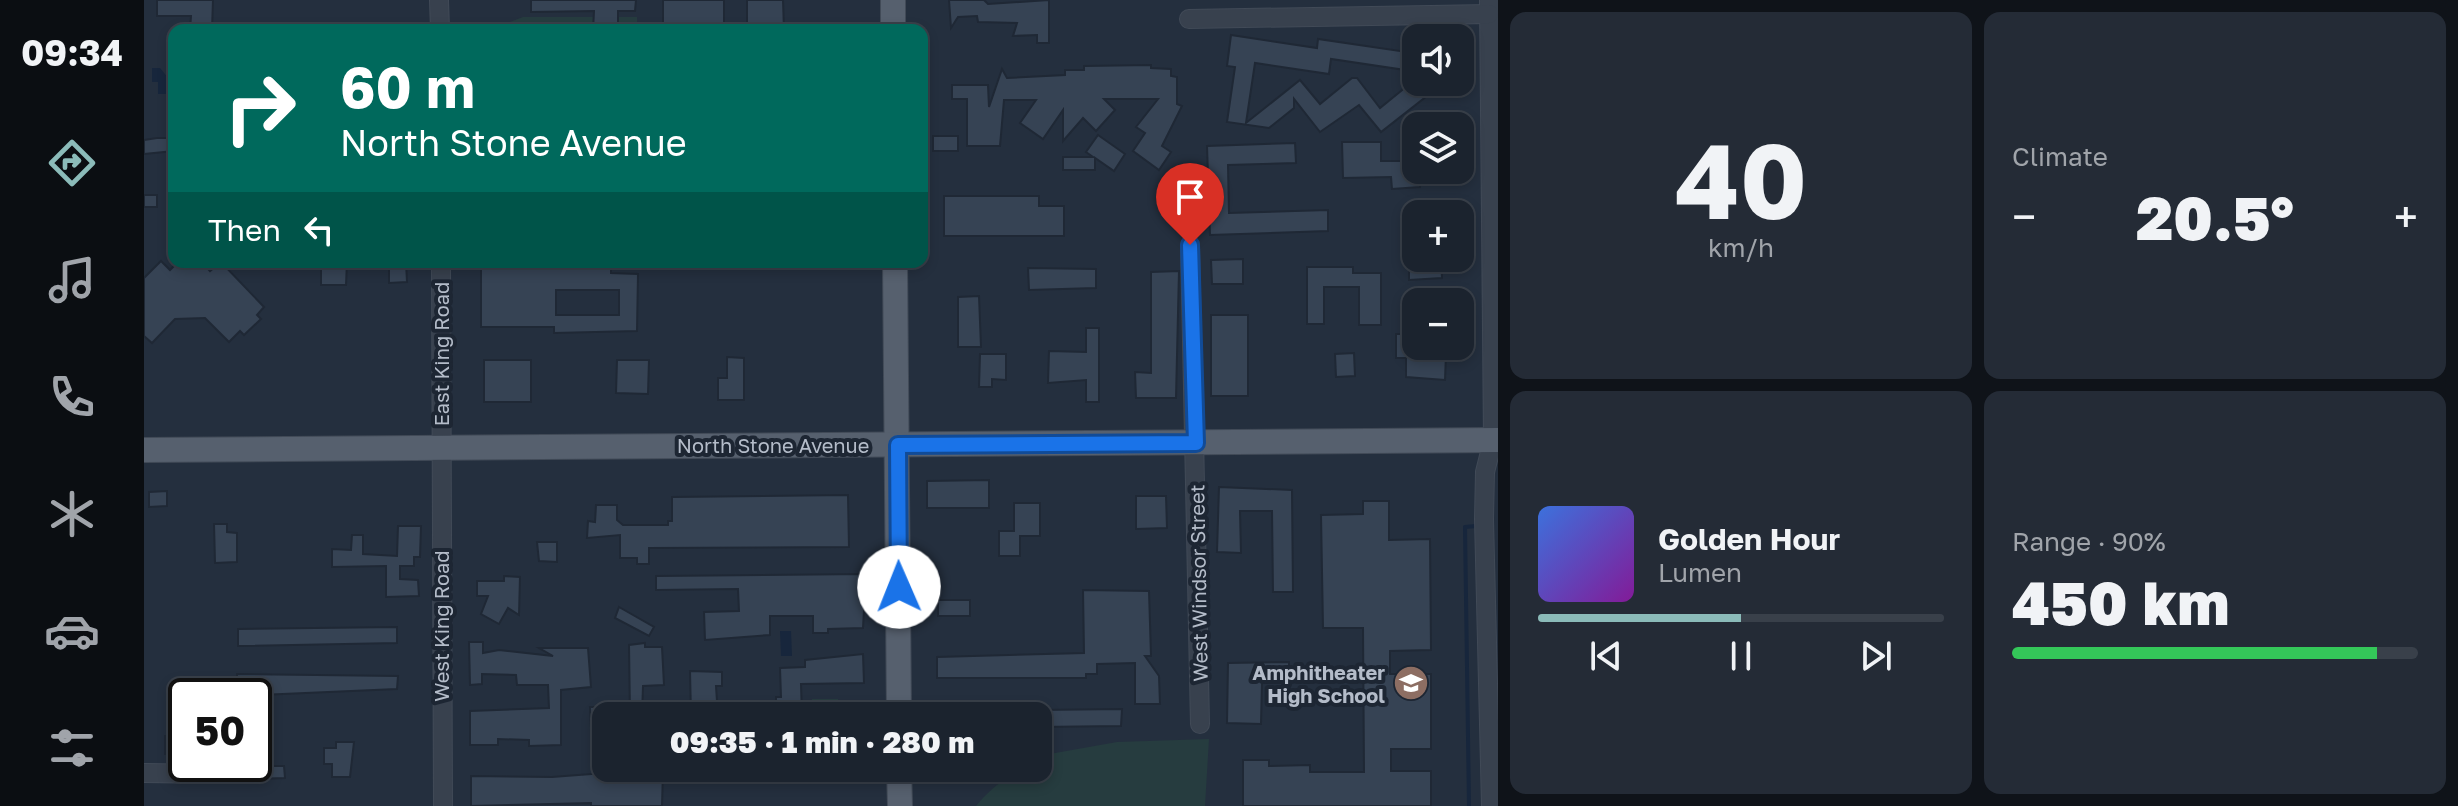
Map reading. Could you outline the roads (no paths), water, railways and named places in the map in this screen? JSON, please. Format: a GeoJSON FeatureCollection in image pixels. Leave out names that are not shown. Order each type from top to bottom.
{"type":"FeatureCollection","features":[{"type":"Feature","properties":{"kind":"main road"},"geometry":{"type":"LineString","coordinates":[[893,0],[893,24]]}},
{"type":"Feature","properties":{"kind":"main road"},"geometry":{"type":"LineString","coordinates":[[895,268],[899,702]]}},
{"type":"Feature","properties":{"kind":"main road","name":"North Stone Avenue"},"geometry":{"type":"LineString","coordinates":[[144,450],[442,445],[1196,443],[1496,446]]}},
{"type":"Feature","properties":{"kind":"main road"},"geometry":{"type":"LineString","coordinates":[[899,782],[900,806]]}},
{"type":"Feature","properties":{"kind":"street"},"geometry":{"type":"LineString","coordinates":[[439,0],[440,24]]}},
{"type":"Feature","properties":{"kind":"street"},"geometry":{"type":"LineString","coordinates":[[1189,19],[1489,7],[1496,446],[1485,472],[1484,519],[1491,806]]}},
{"type":"Feature","properties":{"kind":"street","name":"West Windsor Street"},"geometry":{"type":"LineString","coordinates":[[1190,245],[1200,724]]}},
{"type":"Feature","properties":{"kind":"street","name":"East King Road"},"geometry":{"type":"LineString","coordinates":[[441,268],[442,445]]}},
{"type":"Feature","properties":{"kind":"street","name":"West King Road"},"geometry":{"type":"LineString","coordinates":[[442,445],[443,806]]}},
{"type":"Feature","properties":{"kind":"street"},"geometry":{"type":"LineString","coordinates":[[144,773],[168,773]]}},
{"type":"Feature","properties":{"kind":"water"},"geometry":{"type":"Polygon","coordinates":[[[152,68],[160,68],[168,78],[168,94],[158,94],[158,82],[152,82],[152,68]]]}},
{"type":"Feature","properties":{"kind":"water"},"geometry":{"type":"Polygon","coordinates":[[[780,631],[791,631],[792,656],[781,656],[780,631]]]}},
{"type":"Feature","properties":{"kind":"waterway"},"geometry":{"type":"LineString","coordinates":[[1469,806],[1465,527],[1476,526]]}},
{"type":"Feature","properties":{"kind":"place","name":"Amphitheater High School"},"geometry":{"type":"Point","coordinates":[1411,683]}}]}
